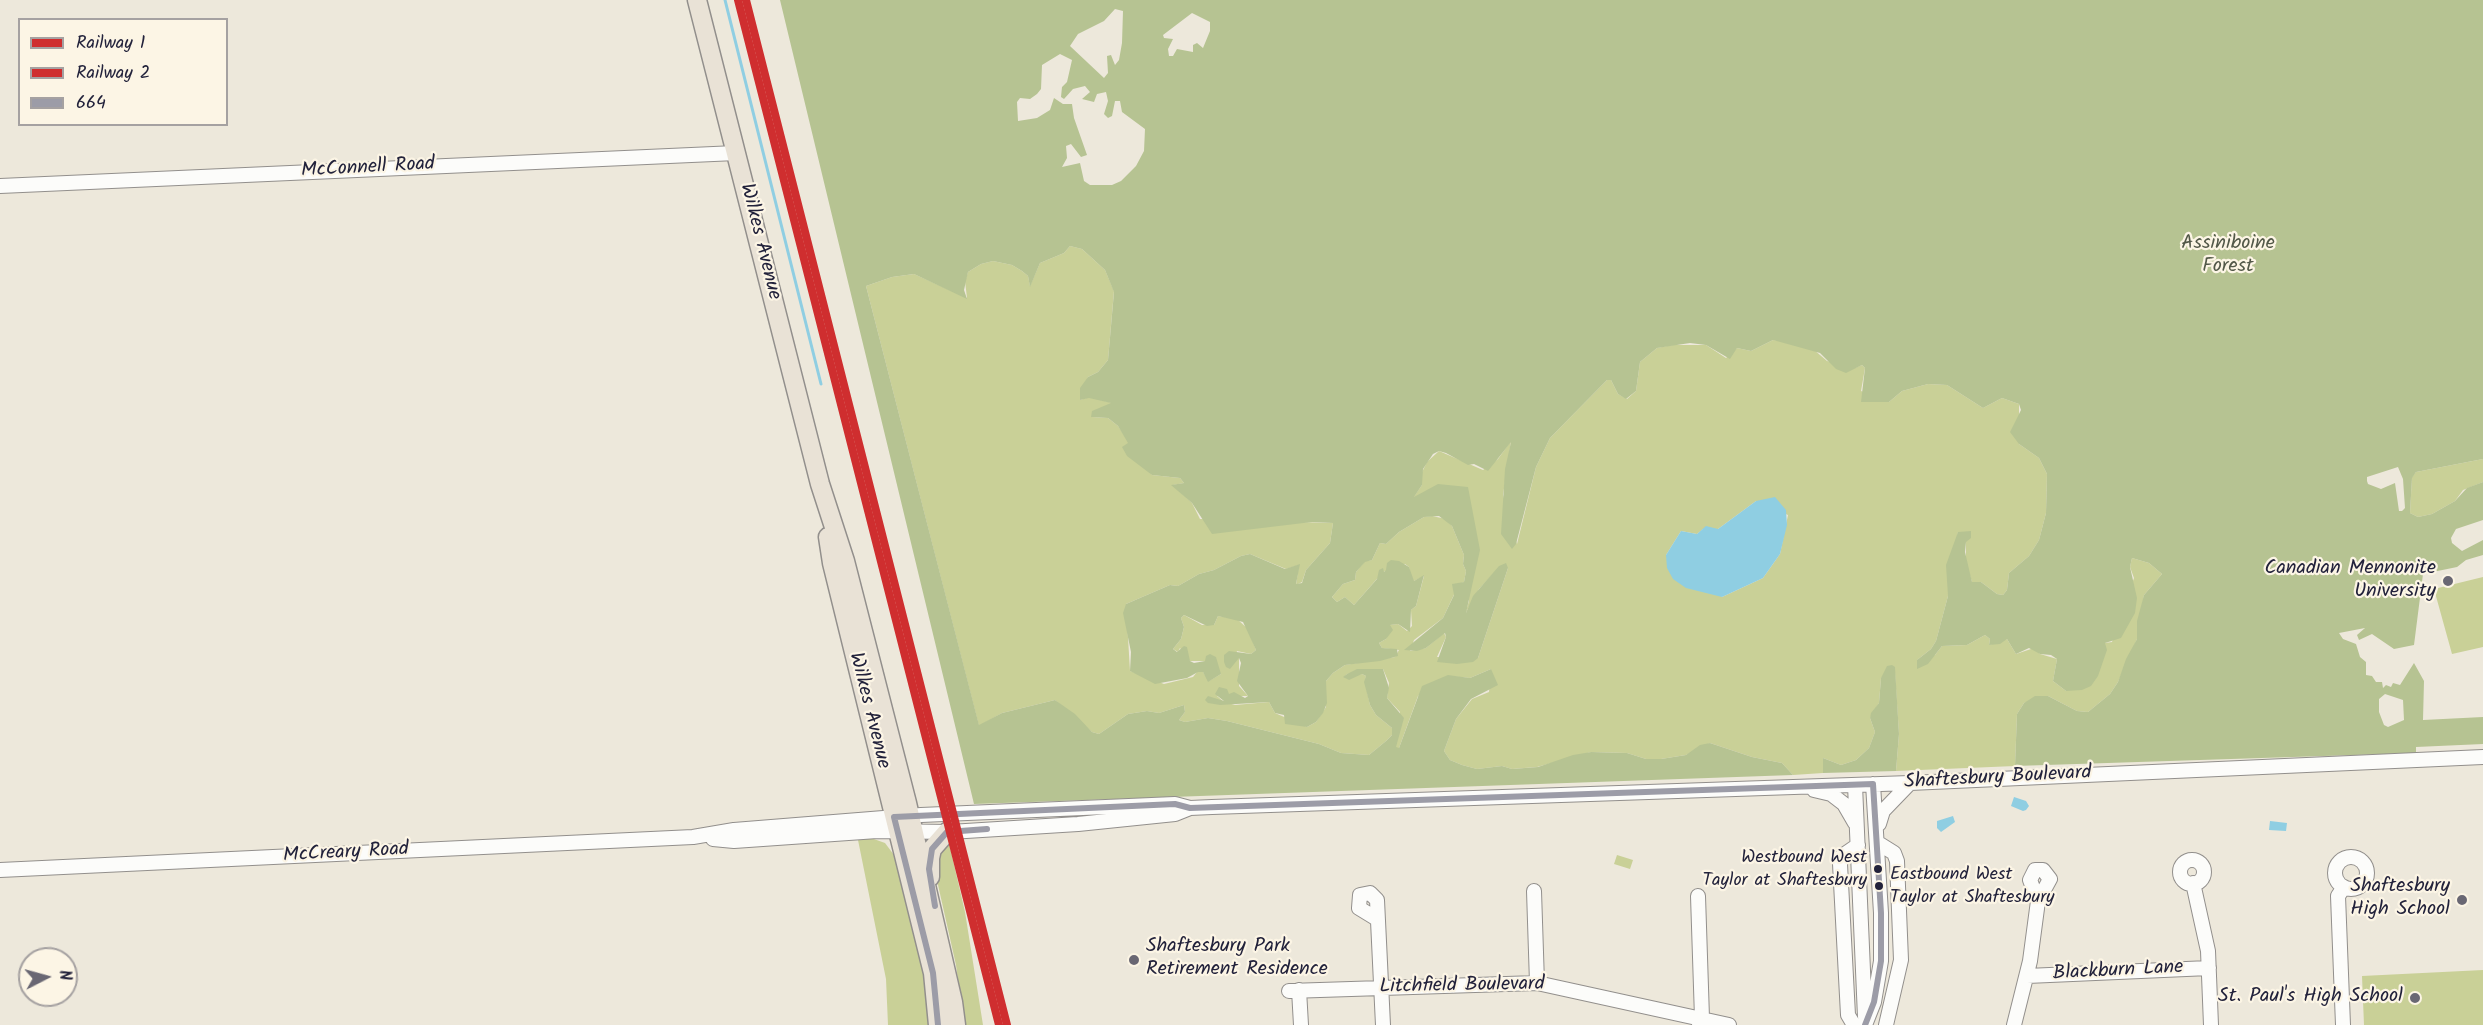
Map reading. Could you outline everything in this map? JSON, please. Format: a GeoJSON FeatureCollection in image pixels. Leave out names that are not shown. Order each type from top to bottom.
{"type":"FeatureCollection","features":[{"type":"Feature","properties":{"kind":"main road","name":"Wilkes Avenue"},"geometry":{"type":"LineString","coordinates":[[697,0],[820,484],[832,563],[904,824]]}},
{"type":"Feature","properties":{"kind":"main road"},"geometry":{"type":"LineString","coordinates":[[904,824],[937,926]]}},
{"type":"Feature","properties":{"kind":"main road"},"geometry":{"type":"LineString","coordinates":[[904,824],[933,973],[938,1025]]}},
{"type":"Feature","properties":{"kind":"main road"},"geometry":{"type":"LineString","coordinates":[[947,832],[932,849],[930,858],[937,926],[956,1025]]}},
{"type":"Feature","properties":{"kind":"street","name":"McConnell Road"},"geometry":{"type":"LineString","coordinates":[[0,186],[736,153]]}},
{"type":"Feature","properties":{"kind":"street","name":"Shaftesbury Boulevard"},"geometry":{"type":"LineString","coordinates":[[904,824],[1175,804],[1190,808],[1801,787],[2483,757]]}},
{"type":"Feature","properties":{"kind":"street"},"geometry":{"type":"LineString","coordinates":[[1877,837],[1883,811],[1910,783]]}},
{"type":"Feature","properties":{"kind":"street"},"geometry":{"type":"LineString","coordinates":[[1855,785],[1857,838],[1842,856],[1840,864],[1848,1015],[1861,1024],[1874,1002],[1881,961],[1873,784]]}},
{"type":"Feature","properties":{"kind":"street"},"geometry":{"type":"LineString","coordinates":[[1801,787],[1831,794],[1844,804],[1852,814],[1857,838]]}},
{"type":"Feature","properties":{"kind":"street","name":"Shaftesbury Boulevard"},"geometry":{"type":"LineString","coordinates":[[904,824],[947,832],[1089,823],[1175,814],[1190,808]]}},
{"type":"Feature","properties":{"kind":"street","name":"McCreary Road"},"geometry":{"type":"LineString","coordinates":[[0,870],[693,837],[734,830],[904,824]]}},
{"type":"Feature","properties":{"kind":"street"},"geometry":{"type":"LineString","coordinates":[[1877,837],[1894,853],[1897,861],[1901,960],[1886,1025]]}},
{"type":"Feature","properties":{"kind":"street"},"geometry":{"type":"LineString","coordinates":[[2193,883],[2209,968],[2211,1025]]}},
{"type":"Feature","properties":{"kind":"street"},"geometry":{"type":"LineString","coordinates":[[2343,1025],[2338,896],[2344,887]]}},
{"type":"Feature","properties":{"kind":"street"},"geometry":{"type":"LineString","coordinates":[[1534,891],[1537,982]]}},
{"type":"Feature","properties":{"kind":"street"},"geometry":{"type":"LineString","coordinates":[[1698,896],[1701,1021]]}},
{"type":"Feature","properties":{"kind":"street"},"geometry":{"type":"LineString","coordinates":[[2014,1025],[2027,976],[2038,901]]}},
{"type":"Feature","properties":{"kind":"street"},"geometry":{"type":"LineString","coordinates":[[1377,919],[1383,1025]]}},
{"type":"Feature","properties":{"kind":"street","name":"Blackburn Lane"},"geometry":{"type":"LineString","coordinates":[[2027,976],[2209,968]]}},
{"type":"Feature","properties":{"kind":"street","name":"Litchfield Boulevard"},"geometry":{"type":"LineString","coordinates":[[1301,1025],[1294,991],[1537,982],[1701,1021],[1729,1025]]}},
{"type":"Feature","properties":{"kind":"green space","name":"Assiniboine Forest"},"geometry":{"type":"Polygon","coordinates":[[[780,0],[2483,0],[2483,459],[2416,472],[2412,478],[2410,513],[2418,517],[2432,514],[2455,501],[2467,488],[2483,482],[2483,520],[2456,529],[2451,538],[2452,543],[2462,551],[2483,540],[2483,555],[2466,560],[2457,567],[2423,574],[2414,645],[2394,649],[2372,634],[2359,640],[2357,635],[2365,628],[2339,633],[2343,639],[2356,644],[2360,657],[2366,662],[2366,675],[2372,676],[2376,682],[2382,682],[2383,688],[2386,685],[2391,687],[2393,683],[2400,685],[2414,663],[2424,681],[2423,720],[2483,717],[2483,744],[2416,747],[2416,753],[2015,766],[2017,714],[2024,703],[2035,696],[2048,696],[2077,711],[2088,712],[2110,694],[2118,682],[2126,659],[2137,639],[2137,621],[2144,595],[2162,574],[2149,563],[2132,558],[2130,567],[2137,598],[2135,613],[2121,638],[2105,643],[2107,650],[2098,676],[2091,686],[2082,690],[2066,691],[2053,681],[2057,659],[2051,655],[2040,654],[2029,648],[2016,654],[2007,639],[2000,644],[1989,645],[1990,639],[1985,635],[1967,645],[1942,646],[1928,664],[1917,669],[1917,660],[1931,649],[1936,641],[1948,596],[1946,565],[1958,532],[1971,531],[1971,538],[1966,542],[1965,552],[1972,582],[1981,582],[1997,594],[2003,595],[2007,590],[2009,573],[2029,556],[2039,540],[2046,513],[2047,474],[2039,458],[2019,444],[2010,432],[2021,410],[2019,404],[2002,398],[1983,408],[1947,385],[1928,384],[1902,391],[1889,402],[1861,402],[1865,368],[1862,365],[1846,373],[1836,369],[1820,353],[1773,340],[1751,351],[1737,348],[1730,359],[1706,345],[1690,343],[1657,348],[1640,362],[1636,391],[1626,399],[1618,394],[1611,380],[1607,380],[1550,438],[1536,467],[1516,544],[1512,549],[1501,534],[1505,469],[1511,442],[1488,471],[1474,464],[1468,465],[1446,453],[1439,451],[1433,454],[1423,469],[1422,485],[1414,497],[1438,484],[1468,487],[1480,550],[1466,613],[1473,596],[1499,566],[1506,563],[1508,568],[1478,658],[1473,662],[1457,664],[1437,662],[1446,637],[1445,633],[1426,648],[1417,651],[1404,650],[1443,618],[1454,595],[1452,584],[1464,582],[1466,571],[1463,564],[1464,555],[1452,526],[1439,516],[1424,517],[1399,532],[1386,544],[1380,543],[1372,560],[1365,562],[1356,572],[1355,580],[1343,584],[1332,597],[1337,602],[1345,597],[1354,605],[1377,579],[1379,570],[1383,568],[1384,572],[1387,563],[1391,560],[1399,561],[1409,567],[1414,581],[1424,575],[1416,606],[1411,610],[1410,632],[1398,624],[1390,625],[1393,630],[1386,639],[1379,643],[1382,648],[1397,649],[1398,656],[1380,661],[1345,665],[1333,673],[1326,681],[1327,703],[1323,713],[1316,722],[1307,727],[1285,724],[1284,715],[1275,713],[1269,702],[1220,705],[1208,703],[1205,700],[1208,696],[1224,701],[1215,694],[1219,687],[1227,689],[1229,694],[1234,692],[1245,698],[1248,696],[1237,681],[1241,663],[1239,658],[1230,669],[1224,662],[1224,655],[1229,651],[1251,654],[1256,650],[1243,622],[1218,616],[1214,625],[1207,626],[1184,615],[1181,618],[1184,627],[1181,639],[1173,649],[1177,652],[1184,646],[1187,647],[1190,661],[1194,663],[1205,661],[1206,656],[1210,654],[1216,657],[1221,674],[1208,682],[1203,672],[1198,672],[1187,678],[1155,684],[1130,671],[1131,652],[1123,613],[1126,604],[1170,585],[1178,586],[1199,574],[1250,554],[1285,569],[1300,564],[1296,584],[1302,583],[1306,570],[1330,543],[1333,523],[1312,522],[1212,534],[1192,503],[1171,485],[1184,483],[1180,478],[1152,475],[1127,456],[1122,447],[1128,443],[1118,426],[1108,418],[1091,417],[1092,411],[1111,403],[1089,398],[1080,400],[1080,388],[1088,377],[1098,372],[1108,360],[1114,292],[1105,270],[1082,249],[1070,246],[1064,253],[1040,263],[1030,287],[1028,276],[1022,271],[1012,265],[993,261],[981,264],[968,272],[964,290],[967,299],[914,274],[892,277],[866,286],[979,725],[1002,713],[1055,700],[1075,714],[1092,732],[1099,734],[1128,714],[1147,711],[1159,713],[1184,705],[1185,712],[1179,720],[1185,722],[1208,718],[1227,721],[1319,744],[1341,753],[1369,755],[1392,735],[1392,728],[1376,715],[1370,705],[1364,682],[1366,676],[1362,674],[1349,680],[1343,677],[1347,674],[1357,669],[1383,669],[1389,688],[1387,698],[1404,718],[1396,747],[1399,748],[1422,686],[1448,675],[1470,678],[1491,669],[1498,685],[1471,699],[1456,719],[1444,751],[1450,760],[1462,765],[1477,769],[1502,766],[1512,769],[1538,767],[1573,755],[1591,752],[1627,753],[1646,759],[1661,759],[1686,755],[1700,745],[1710,743],[1752,757],[1782,763],[1793,775],[974,804],[780,0]],[[1115,9],[1104,21],[1078,34],[1070,46],[1104,78],[1108,73],[1107,56],[1111,55],[1115,65],[1119,60],[1123,11],[1115,9]],[[1192,13],[1163,35],[1164,38],[1173,39],[1168,49],[1169,56],[1173,56],[1177,49],[1193,52],[1193,45],[1197,43],[1203,48],[1210,31],[1210,22],[1192,13]],[[1060,54],[1042,65],[1041,89],[1030,99],[1020,98],[1017,102],[1018,121],[1037,118],[1050,110],[1054,98],[1063,104],[1072,104],[1074,118],[1087,155],[1081,157],[1071,144],[1066,146],[1067,158],[1062,167],[1080,163],[1084,181],[1090,185],[1112,185],[1121,181],[1136,166],[1144,151],[1145,129],[1122,112],[1120,101],[1115,101],[1112,116],[1108,118],[1104,114],[1108,101],[1106,92],[1097,94],[1094,102],[1082,99],[1090,92],[1085,86],[1073,89],[1064,99],[1061,97],[1062,87],[1067,82],[1072,60],[1060,54]],[[2398,467],[2367,477],[2368,484],[2381,489],[2395,483],[2399,511],[2405,508],[2403,479],[2398,467]],[[2385,694],[2379,699],[2379,712],[2384,725],[2388,727],[2404,720],[2403,700],[2385,694]]]}},
{"type":"Feature","properties":{"kind":"green space"},"geometry":{"type":"Polygon","coordinates":[[[1070,246],[1082,249],[1105,270],[1114,291],[1108,360],[1098,372],[1088,377],[1080,400],[1089,397],[1113,403],[1092,417],[1108,418],[1118,426],[1152,475],[1180,478],[1184,483],[1173,485],[1192,503],[1200,519],[1333,523],[1330,543],[1306,570],[1302,582],[1296,585],[1299,565],[1286,569],[1250,554],[1199,574],[1178,586],[1170,585],[1126,604],[1130,671],[1164,684],[1193,677],[1197,672],[1203,672],[1209,681],[1221,674],[1205,661],[1190,661],[1180,648],[1178,652],[1173,649],[1181,639],[1184,627],[1181,618],[1184,615],[1202,625],[1214,625],[1218,616],[1237,619],[1248,629],[1256,650],[1251,654],[1237,651],[1234,662],[1239,657],[1239,686],[1248,696],[1217,696],[1224,702],[1235,705],[1269,702],[1275,713],[1307,727],[1316,722],[1326,707],[1326,681],[1333,673],[1345,665],[1395,657],[1399,650],[1382,648],[1379,643],[1386,639],[1389,625],[1398,624],[1407,631],[1412,626],[1411,610],[1416,606],[1424,576],[1414,581],[1411,580],[1409,567],[1405,564],[1383,572],[1354,605],[1345,597],[1337,602],[1332,597],[1343,584],[1355,580],[1356,572],[1365,561],[1372,560],[1380,543],[1386,544],[1399,532],[1424,517],[1446,519],[1452,526],[1464,555],[1463,564],[1466,571],[1464,582],[1459,584],[1443,618],[1414,640],[1410,651],[1426,648],[1444,633],[1446,637],[1437,657],[1478,658],[1508,568],[1494,573],[1479,589],[1465,614],[1469,601],[1468,487],[1413,498],[1422,485],[1421,474],[1427,462],[1439,451],[1483,470],[1498,459],[1511,441],[1503,495],[1517,544],[1536,467],[1550,438],[1607,380],[1611,380],[1618,394],[1627,399],[1636,391],[1640,362],[1657,348],[1672,345],[1706,345],[1726,358],[1737,348],[1751,351],[1773,340],[1783,341],[1813,349],[1827,361],[1855,368],[1862,365],[1865,368],[1861,391],[1889,402],[1902,391],[1928,384],[1947,385],[1983,408],[2002,398],[2019,404],[2019,444],[2039,458],[2047,474],[2046,513],[2039,540],[2029,556],[2009,573],[2007,590],[2003,595],[1997,594],[1981,582],[1972,582],[1966,563],[1966,542],[1958,532],[1948,596],[1936,641],[1931,649],[1917,660],[1935,655],[1942,646],[1967,645],[1985,635],[1990,639],[1989,645],[2007,639],[2016,654],[2034,648],[2040,654],[2057,659],[2053,681],[2066,691],[2105,643],[2112,642],[2134,578],[2130,567],[2132,558],[2149,563],[2162,574],[2144,595],[2137,639],[2118,682],[2110,694],[2088,712],[2077,711],[2048,696],[2024,703],[2017,714],[2015,766],[1896,771],[1899,734],[1895,673],[1881,678],[1879,703],[1870,718],[1875,732],[1869,748],[1856,760],[1841,765],[1823,758],[1823,773],[1793,775],[1782,763],[1752,757],[1710,743],[1686,755],[1661,759],[1646,759],[1627,753],[1591,752],[1537,767],[1512,769],[1502,766],[1477,769],[1462,765],[1450,760],[1444,751],[1456,719],[1472,699],[1489,692],[1491,669],[1470,678],[1448,676],[1418,696],[1399,748],[1395,748],[1400,712],[1387,698],[1389,683],[1383,669],[1347,674],[1344,677],[1362,674],[1366,676],[1365,682],[1370,705],[1376,715],[1392,728],[1392,735],[1369,755],[1341,753],[1319,744],[1227,721],[1208,718],[1185,722],[1179,720],[1185,712],[1184,705],[1159,713],[1147,711],[1128,714],[1099,734],[1092,732],[1055,700],[1002,713],[979,726],[866,286],[892,277],[914,274],[967,298],[965,281],[968,272],[981,264],[993,261],[1012,265],[1028,276],[1030,286],[1040,263],[1064,253],[1070,246]],[[1756,501],[1718,529],[1703,529],[1697,534],[1681,531],[1666,555],[1722,597],[1763,578],[1780,554],[1788,515],[1756,501]]]}},
{"type":"Feature","properties":{"kind":"green space"},"geometry":{"type":"Polygon","coordinates":[[[2483,459],[2483,482],[2463,490],[2455,501],[2432,514],[2418,517],[2410,513],[2412,477],[2416,472],[2483,459]]]}},
{"type":"Feature","properties":{"kind":"green space"},"geometry":{"type":"Polygon","coordinates":[[[2483,577],[2483,647],[2452,654],[2434,589],[2483,577]]]}},
{"type":"Feature","properties":{"kind":"green space"},"geometry":{"type":"Polygon","coordinates":[[[1887,666],[1895,667],[1899,734],[1896,771],[1823,773],[1823,758],[1841,765],[1856,760],[1869,748],[1875,732],[1870,718],[1871,713],[1879,703],[1881,678],[1887,666]]]}},
{"type":"Feature","properties":{"kind":"green space"},"geometry":{"type":"Polygon","coordinates":[[[871,838],[885,843],[897,859],[923,966],[931,1025],[888,1025],[886,979],[858,840],[871,838]]]}},
{"type":"Feature","properties":{"kind":"green space"},"geometry":{"type":"Polygon","coordinates":[[[949,843],[965,912],[983,1025],[964,1025],[956,965],[934,867],[936,856],[949,843]]]}},
{"type":"Feature","properties":{"kind":"green space"},"geometry":{"type":"Polygon","coordinates":[[[1617,855],[1633,860],[1630,869],[1614,864],[1617,855]]]}},
{"type":"Feature","properties":{"kind":"green space","name":"St. Paul's High School"},"geometry":{"type":"Polygon","coordinates":[[[2483,970],[2483,1025],[2364,1025],[2362,976],[2483,970]]]}},
{"type":"Feature","properties":{"kind":"water"},"geometry":{"type":"Polygon","coordinates":[[[1775,497],[1786,510],[1787,525],[1780,554],[1763,578],[1722,597],[1686,588],[1673,579],[1667,568],[1666,555],[1681,531],[1697,534],[1706,526],[1718,529],[1756,501],[1775,497]]]}},
{"type":"Feature","properties":{"kind":"water"},"geometry":{"type":"Polygon","coordinates":[[[2014,797],[2026,801],[2029,806],[2026,810],[2011,806],[2014,797]]]}},
{"type":"Feature","properties":{"kind":"water"},"geometry":{"type":"Polygon","coordinates":[[[1953,816],[1955,822],[1941,832],[1937,828],[1937,821],[1953,816]]]}},
{"type":"Feature","properties":{"kind":"water"},"geometry":{"type":"Polygon","coordinates":[[[2270,821],[2287,823],[2286,831],[2269,830],[2270,821]]]}},
{"type":"Feature","properties":{"kind":"waterway"},"geometry":{"type":"LineString","coordinates":[[725,0],[821,384]]}},
{"type":"Feature","properties":{"kind":"rail line","name":"2"},"geometry":{"type":"LineString","coordinates":[[738,0],[999,1025]]}},
{"type":"Feature","properties":{"kind":"rail line","name":"1"},"geometry":{"type":"LineString","coordinates":[[746,0],[1007,1025]]}},
{"type":"Feature","properties":{"kind":"transit line","name":"664"},"geometry":{"type":"LineString","coordinates":[[938,1025],[933,973],[894,817],[1175,804],[1190,808],[1873,784],[1881,913],[1881,961],[1874,1002],[1865,1025]]}},
{"type":"Feature","properties":{"kind":"transit line","name":"664"},"geometry":{"type":"LineString","coordinates":[[935,906],[929,869],[932,849],[947,832],[987,829]]}},
{"type":"Feature","properties":{"kind":"place","name":"Canadian Mennonite University"},"geometry":{"type":"Point","coordinates":[2448,581]}},
{"type":"Feature","properties":{"kind":"place","name":"Westbound West Taylor at Shaftesbury"},"geometry":{"type":"Point","coordinates":[1878,869]}},
{"type":"Feature","properties":{"kind":"place","name":"Eastbound West Taylor at Shaftesbury"},"geometry":{"type":"Point","coordinates":[1879,886]}},
{"type":"Feature","properties":{"kind":"place","name":"Shaftesbury High School"},"geometry":{"type":"Point","coordinates":[2462,900]}},
{"type":"Feature","properties":{"kind":"place","name":"Shaftesbury Park Retirement Residence"},"geometry":{"type":"Point","coordinates":[1134,960]}},
{"type":"Feature","properties":{"kind":"place","name":"St. Paul's High School"},"geometry":{"type":"Point","coordinates":[2415,998]}}]}
